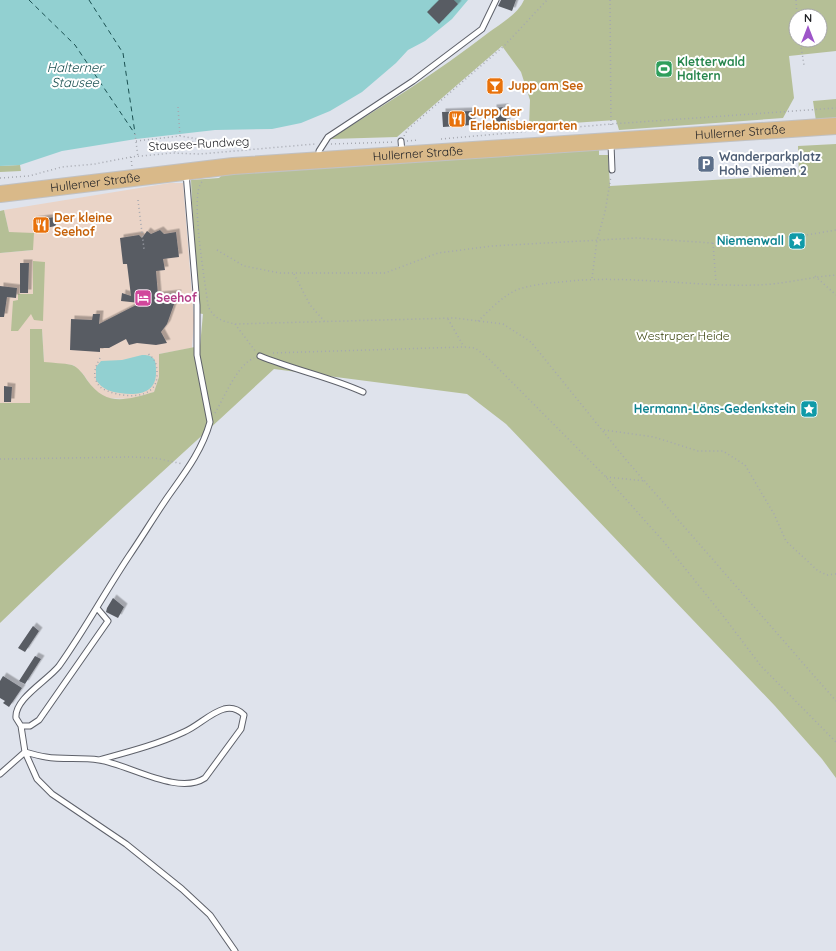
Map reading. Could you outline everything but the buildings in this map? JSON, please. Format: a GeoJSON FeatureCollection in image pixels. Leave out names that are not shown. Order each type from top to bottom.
{"type":"FeatureCollection","features":[{"type":"Feature","properties":{"kind":"main road","name":"Hullerner Straße"},"geometry":{"type":"LineString","coordinates":[[0,194],[186,171],[321,151],[610,141],[836,126]]}},
{"type":"Feature","properties":{"kind":"lane"},"geometry":{"type":"LineString","coordinates":[[321,151],[328,137],[413,81],[482,29],[496,0]]}},
{"type":"Feature","properties":{"kind":"lane"},"geometry":{"type":"LineString","coordinates":[[610,141],[612,170]]}},
{"type":"Feature","properties":{"kind":"lane"},"geometry":{"type":"LineString","coordinates":[[186,171],[197,305],[196,355],[210,422],[203,443],[122,566],[97,608],[52,675],[26,697],[17,708],[16,718],[21,726],[25,752],[37,779],[52,794],[126,844],[182,889],[210,915],[235,951]]}},
{"type":"Feature","properties":{"kind":"lane"},"geometry":{"type":"LineString","coordinates":[[260,356],[363,392]]}},
{"type":"Feature","properties":{"kind":"lane"},"geometry":{"type":"LineString","coordinates":[[21,726],[30,726],[39,720],[108,621],[97,608]]}},
{"type":"Feature","properties":{"kind":"lane"},"geometry":{"type":"LineString","coordinates":[[25,752],[46,757],[98,760],[171,782],[187,785],[198,783],[205,778],[241,729],[244,715],[240,711],[233,708],[222,710],[188,730],[166,740],[98,760]]}},
{"type":"Feature","properties":{"kind":"lane"},"geometry":{"type":"LineString","coordinates":[[0,774],[25,752]]}},
{"type":"Feature","properties":{"kind":"path"},"geometry":{"type":"LineString","coordinates":[[402,147],[408,130],[505,45],[547,0]]}},
{"type":"Feature","properties":{"kind":"path"},"geometry":{"type":"LineString","coordinates":[[610,0],[611,124]]}},
{"type":"Feature","properties":{"kind":"path"},"geometry":{"type":"LineString","coordinates":[[801,48],[804,64]]}},
{"type":"Feature","properties":{"kind":"path"},"geometry":{"type":"LineString","coordinates":[[178,108],[180,136]]}},
{"type":"Feature","properties":{"kind":"path"},"geometry":{"type":"LineString","coordinates":[[441,139],[611,124],[836,108]]}},
{"type":"Feature","properties":{"kind":"path"},"geometry":{"type":"LineString","coordinates":[[136,134],[138,156]]}},
{"type":"Feature","properties":{"kind":"path"},"geometry":{"type":"LineString","coordinates":[[136,141],[180,136],[198,139],[172,153]]}},
{"type":"Feature","properties":{"kind":"path","name":"Stausee-Rundweg"},"geometry":{"type":"LineString","coordinates":[[0,178],[29,176],[62,167],[95,164],[138,156],[172,153],[200,154],[321,151],[402,147],[420,140]]}},
{"type":"Feature","properties":{"kind":"path"},"geometry":{"type":"LineString","coordinates":[[131,157],[133,171]]}},
{"type":"Feature","properties":{"kind":"path"},"geometry":{"type":"LineString","coordinates":[[592,278],[597,240],[605,212],[612,170]]}},
{"type":"Feature","properties":{"kind":"path"},"geometry":{"type":"LineString","coordinates":[[206,182],[201,182],[197,189],[197,208],[208,306],[212,314],[220,320],[235,324],[448,318],[478,320],[503,324],[531,342],[646,481],[836,702]]}},
{"type":"Feature","properties":{"kind":"path"},"geometry":{"type":"LineString","coordinates":[[138,200],[144,249]]}},
{"type":"Feature","properties":{"kind":"path"},"geometry":{"type":"LineString","coordinates":[[217,250],[244,266],[280,273],[385,273],[438,253],[492,246],[636,238],[713,244],[801,236],[836,230]]}},
{"type":"Feature","properties":{"kind":"path"},"geometry":{"type":"LineString","coordinates":[[713,244],[716,284]]}},
{"type":"Feature","properties":{"kind":"path"},"geometry":{"type":"LineString","coordinates":[[294,274],[310,305],[325,322]]}},
{"type":"Feature","properties":{"kind":"path"},"geometry":{"type":"LineString","coordinates":[[478,320],[498,302],[518,290],[542,284],[592,278],[644,279],[680,283],[756,286],[836,274]]}},
{"type":"Feature","properties":{"kind":"path"},"geometry":{"type":"LineString","coordinates":[[815,276],[836,295]]}},
{"type":"Feature","properties":{"kind":"path"},"geometry":{"type":"LineString","coordinates":[[448,318],[464,347]]}},
{"type":"Feature","properties":{"kind":"path"},"geometry":{"type":"LineString","coordinates":[[235,324],[260,356]]}},
{"type":"Feature","properties":{"kind":"path"},"geometry":{"type":"LineString","coordinates":[[210,422],[244,365],[249,360],[260,356],[286,352],[464,347],[475,348],[487,357],[606,477],[664,542],[761,666],[836,742]]}},
{"type":"Feature","properties":{"kind":"path"},"geometry":{"type":"LineString","coordinates":[[100,358],[96,365],[94,376],[100,387],[115,394],[132,396],[145,394],[156,384],[157,368],[155,359],[147,353]]}},
{"type":"Feature","properties":{"kind":"path"},"geometry":{"type":"LineString","coordinates":[[604,430],[654,437],[698,451],[723,451],[744,465],[774,514],[786,541],[818,571],[827,575],[836,574]]}},
{"type":"Feature","properties":{"kind":"path"},"geometry":{"type":"LineString","coordinates":[[0,458],[132,457],[155,458],[189,466]]}},
{"type":"Feature","properties":{"kind":"path"},"geometry":{"type":"LineString","coordinates":[[606,477],[646,481]]}},
{"type":"Feature","properties":{"kind":"shaded area"},"geometry":{"type":"Polygon","coordinates":[[[170,183],[183,183],[194,320],[192,348],[159,354],[159,377],[154,392],[130,399],[105,398],[94,390],[83,374],[73,365],[44,363],[42,329],[30,330],[30,403],[0,403],[0,253],[33,250],[9,232],[4,210],[170,183]]]}},
{"type":"Feature","properties":{"kind":"green space"},"geometry":{"type":"Polygon","coordinates":[[[524,0],[836,0],[836,51],[789,56],[794,98],[783,118],[619,130],[616,120],[529,126],[530,100],[521,72],[502,46],[397,137],[330,139],[450,61],[518,10],[524,0]]]}},
{"type":"Feature","properties":{"kind":"green space"},"geometry":{"type":"Polygon","coordinates":[[[836,99],[836,119],[816,121],[813,101],[836,99]]]}},
{"type":"Feature","properties":{"kind":"green space","name":"Westruper Heide"},"geometry":{"type":"Polygon","coordinates":[[[836,144],[836,778],[822,759],[775,706],[506,424],[467,394],[274,369],[0,623],[0,403],[30,403],[30,329],[42,329],[44,362],[74,366],[81,371],[94,389],[109,398],[126,399],[154,392],[159,377],[159,354],[200,346],[203,314],[197,313],[191,180],[219,178],[222,175],[599,148],[599,155],[608,155],[610,186],[799,175],[798,146],[836,144]]]}},
{"type":"Feature","properties":{"kind":"green space"},"geometry":{"type":"Polygon","coordinates":[[[20,165],[21,171],[0,172],[0,166],[20,165]]]}},
{"type":"Feature","properties":{"kind":"green space"},"geometry":{"type":"Polygon","coordinates":[[[4,210],[9,232],[34,233],[33,250],[0,253],[0,211],[4,210]]]}},
{"type":"Feature","properties":{"kind":"green space"},"geometry":{"type":"Polygon","coordinates":[[[33,261],[45,262],[43,321],[34,320],[31,314],[18,331],[11,331],[13,301],[18,300],[18,294],[33,294],[33,261]]]}},
{"type":"Feature","properties":{"kind":"water","name":"Halterner Stausee"},"geometry":{"type":"Polygon","coordinates":[[[0,0],[468,0],[452,19],[425,41],[408,50],[396,63],[362,92],[330,111],[301,123],[272,129],[215,130],[136,139],[62,151],[20,165],[0,166],[0,0]]]}},
{"type":"Feature","properties":{"kind":"water"},"geometry":{"type":"Polygon","coordinates":[[[142,355],[153,358],[155,360],[156,367],[153,384],[145,391],[133,394],[113,392],[106,390],[96,380],[96,367],[101,361],[122,360],[142,355]]]}},
{"type":"Feature","properties":{"kind":"ferry route"},"geometry":{"type":"LineString","coordinates":[[29,0],[75,45],[135,134]]}},
{"type":"Feature","properties":{"kind":"ferry route"},"geometry":{"type":"LineString","coordinates":[[89,0],[123,53],[135,133]]}},
{"type":"Feature","properties":{"kind":"place","name":"Kletterwald Haltern"},"geometry":{"type":"Point","coordinates":[664,69]}},
{"type":"Feature","properties":{"kind":"place","name":"Jupp am See"},"geometry":{"type":"Point","coordinates":[495,86]}},
{"type":"Feature","properties":{"kind":"place","name":"Jupp der Erlebnisbiergarten"},"geometry":{"type":"Point","coordinates":[457,119]}},
{"type":"Feature","properties":{"kind":"place","name":"Wanderparkplatz Hohe Niemen 2"},"geometry":{"type":"Point","coordinates":[706,164]}},
{"type":"Feature","properties":{"kind":"place","name":"Der kleine Seehof"},"geometry":{"type":"Point","coordinates":[41,225]}},
{"type":"Feature","properties":{"kind":"place","name":"Niemenwall"},"geometry":{"type":"Point","coordinates":[797,241]}},
{"type":"Feature","properties":{"kind":"place","name":"Seehof"},"geometry":{"type":"Point","coordinates":[143,298]}},
{"type":"Feature","properties":{"kind":"place","name":"Hermann-Löns-Gedenkstein"},"geometry":{"type":"Point","coordinates":[809,409]}}]}
